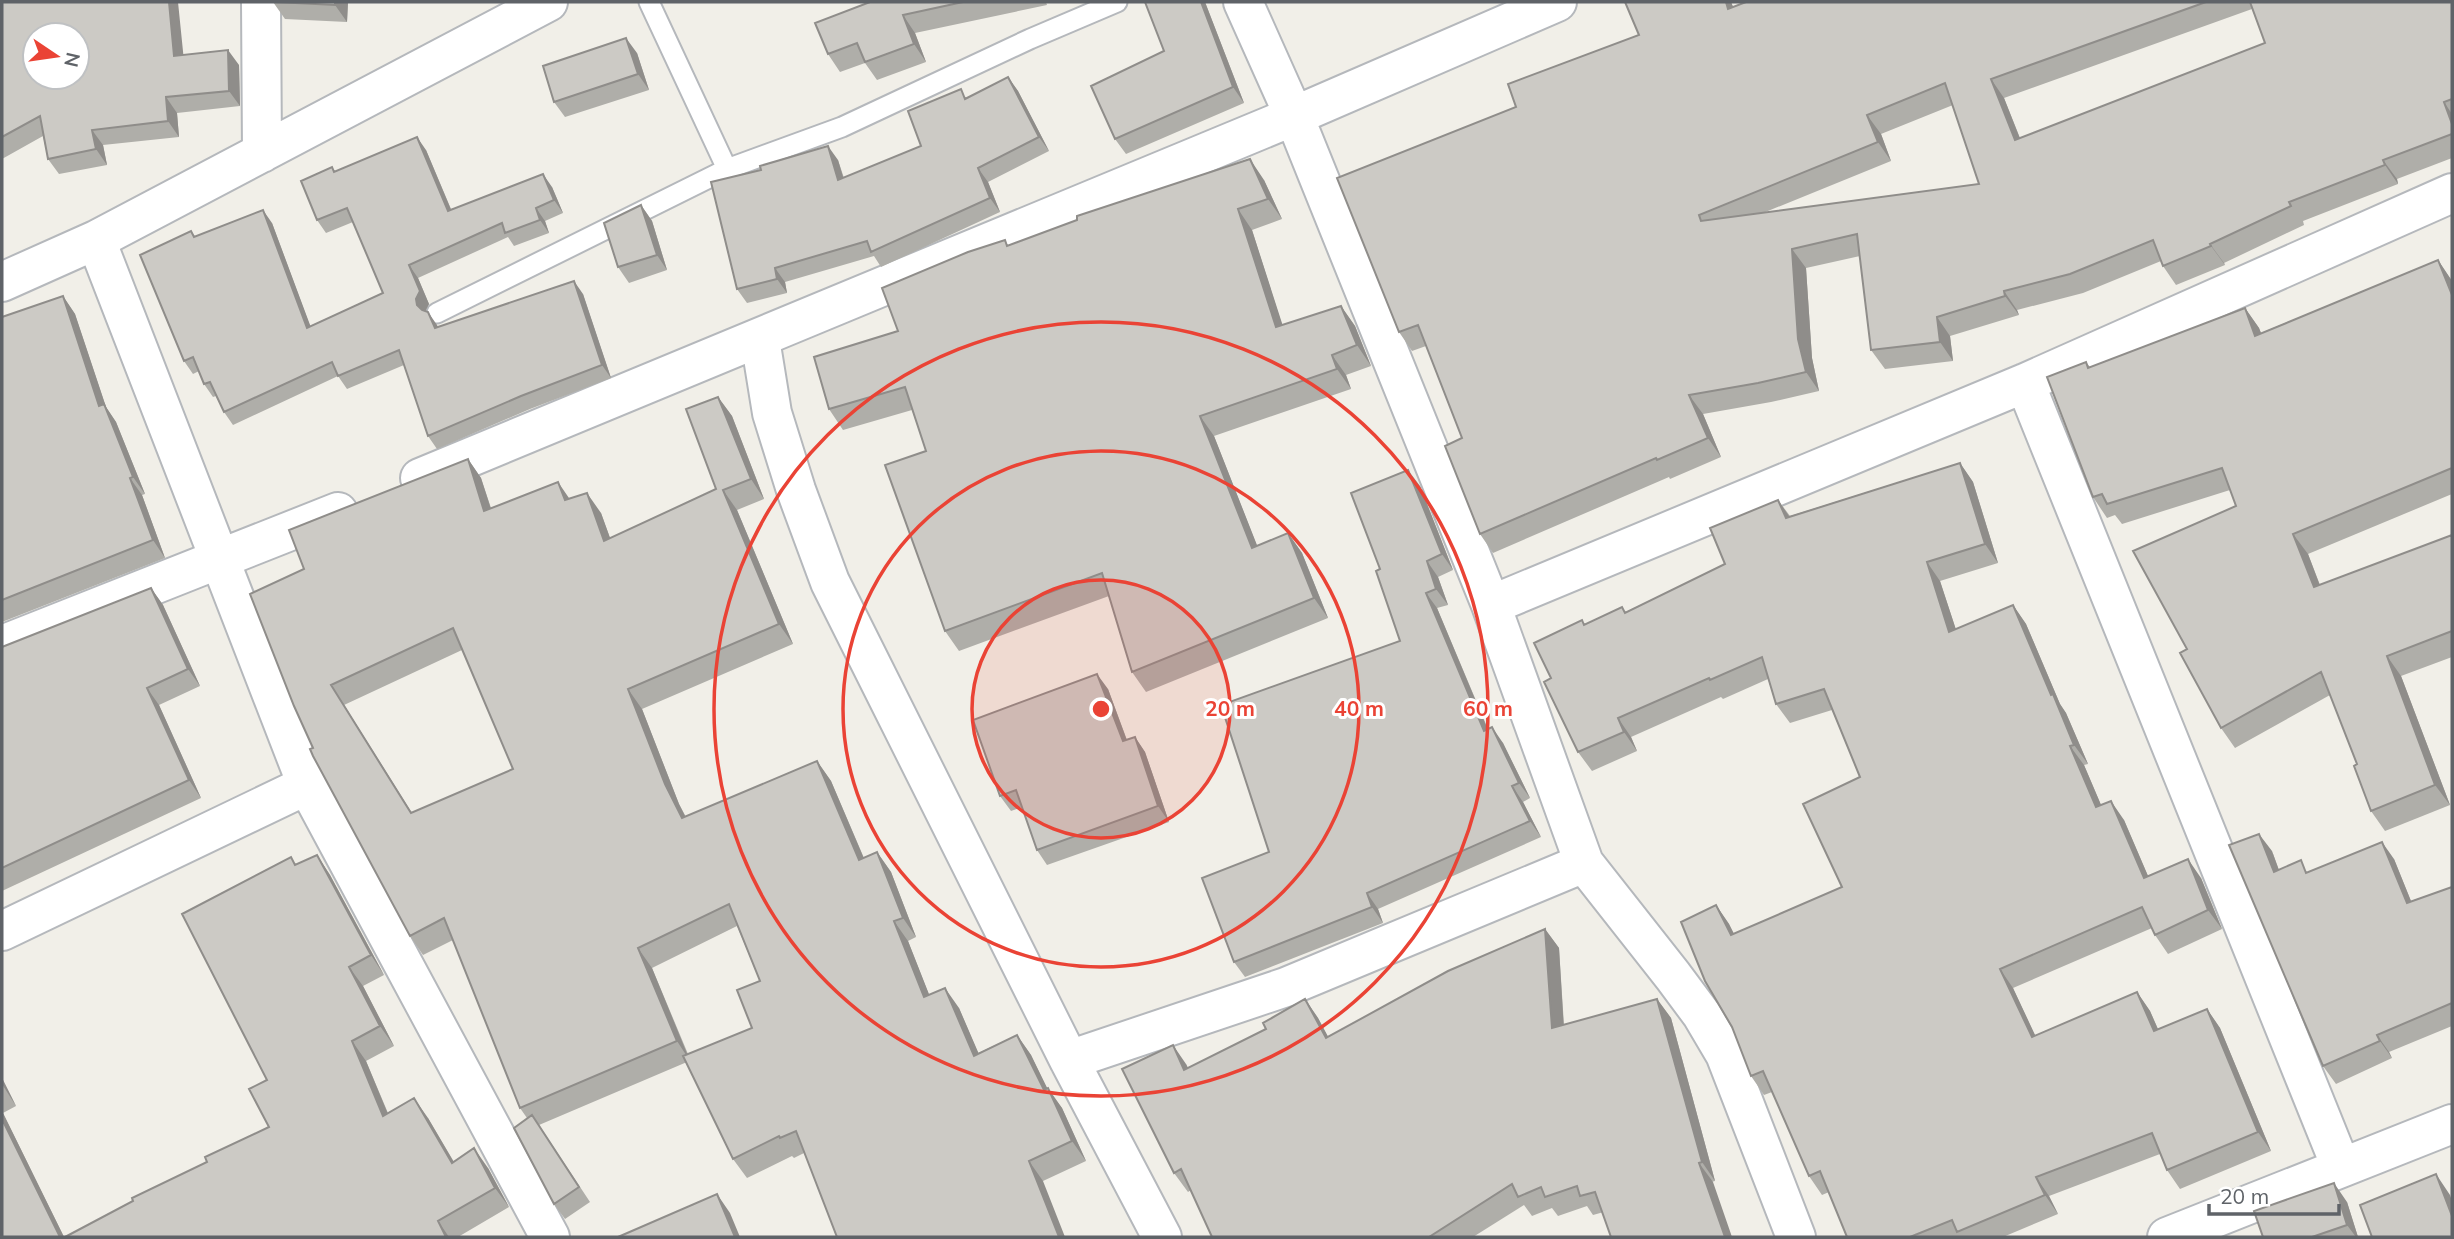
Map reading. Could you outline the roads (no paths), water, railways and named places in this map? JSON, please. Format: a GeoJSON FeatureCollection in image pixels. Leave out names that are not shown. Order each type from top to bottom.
{"type":"FeatureCollection","features":[{"type":"Feature","properties":{"kind":"street"},"geometry":{"type":"LineString","coordinates":[[261,2],[262,153]]}},
{"type":"Feature","properties":{"kind":"street"},"geometry":{"type":"LineString","coordinates":[[2,282],[96,240],[548,2]]}},
{"type":"Feature","properties":{"kind":"street"},"geometry":{"type":"LineString","coordinates":[[1243,2],[1294,116],[1491,605],[1584,863],[1673,976],[1702,1016],[1725,1055],[1796,1237]]}},
{"type":"Feature","properties":{"kind":"street"},"geometry":{"type":"LineString","coordinates":[[2,645],[221,560],[760,339],[1294,116],[1558,2]]}},
{"type":"Feature","properties":{"kind":"street"},"geometry":{"type":"LineString","coordinates":[[1491,605],[2025,383],[2452,192]]}},
{"type":"Feature","properties":{"kind":"street"},"geometry":{"type":"LineString","coordinates":[[96,240],[307,785],[550,1237]]}},
{"type":"Feature","properties":{"kind":"street"},"geometry":{"type":"LineString","coordinates":[[760,339],[772,413],[796,490],[830,582],[1069,1060],[1162,1237]]}},
{"type":"Feature","properties":{"kind":"street"},"geometry":{"type":"LineString","coordinates":[[2025,383],[2341,1167]]}},
{"type":"Feature","properties":{"kind":"street"},"geometry":{"type":"LineString","coordinates":[[2,931],[307,785]]}},
{"type":"Feature","properties":{"kind":"street"},"geometry":{"type":"LineString","coordinates":[[1069,1060],[1286,987],[1584,863]]}},
{"type":"Feature","properties":{"kind":"street"},"geometry":{"type":"LineString","coordinates":[[2167,1237],[2452,1124]]}},
{"type":"Feature","properties":{"kind":"lane"},"geometry":{"type":"LineString","coordinates":[[649,2],[727,169]]}},
{"type":"Feature","properties":{"kind":"lane"},"geometry":{"type":"LineString","coordinates":[[437,313],[727,169],[842,127],[1030,39],[1117,2]]}}]}
